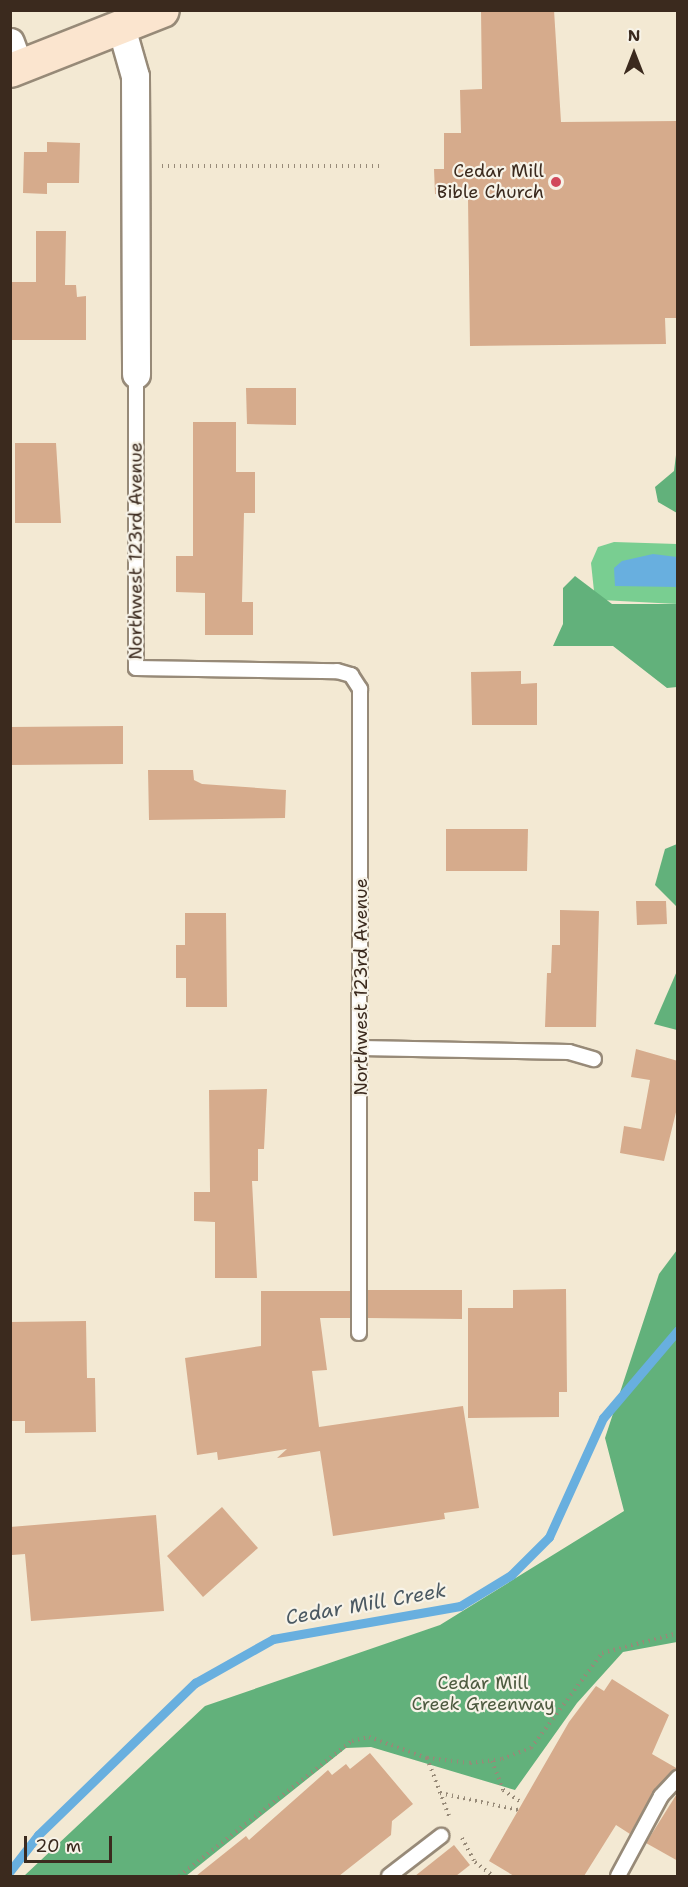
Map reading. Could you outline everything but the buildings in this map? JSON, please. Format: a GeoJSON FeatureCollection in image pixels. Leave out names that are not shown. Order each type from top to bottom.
{"type":"FeatureCollection","features":[{"type":"Feature","properties":{"kind":"main road"},"geometry":{"type":"LineString","coordinates":[[13,60],[121,27],[162,10]]}},
{"type":"Feature","properties":{"kind":"street","name":"Northwest 123rd Avenue"},"geometry":{"type":"LineString","coordinates":[[121,27],[135,76],[136,375]]}},
{"type":"Feature","properties":{"kind":"lane","name":"Northwest 123rd Avenue"},"geometry":{"type":"LineString","coordinates":[[136,375],[136,668],[337,671],[351,675],[360,689],[359,1333]]}},
{"type":"Feature","properties":{"kind":"lane"},"geometry":{"type":"LineString","coordinates":[[361,1048],[569,1052],[594,1059]]}},
{"type":"Feature","properties":{"kind":"lane"},"geometry":{"type":"LineString","coordinates":[[618,1876],[662,1796],[678,1778]]}},
{"type":"Feature","properties":{"kind":"lane"},"geometry":{"type":"LineString","coordinates":[[389,1876],[441,1836]]}},
{"type":"Feature","properties":{"kind":"path"},"geometry":{"type":"LineString","coordinates":[[161,166],[384,166]]}},
{"type":"Feature","properties":{"kind":"path"},"geometry":{"type":"LineString","coordinates":[[179,1876],[352,1741],[369,1737],[427,1758],[492,1761],[531,1748],[602,1653],[678,1633]]}},
{"type":"Feature","properties":{"kind":"path"},"geometry":{"type":"LineString","coordinates":[[492,1761],[504,1790],[522,1803]]}},
{"type":"Feature","properties":{"kind":"path"},"geometry":{"type":"LineString","coordinates":[[439,1793],[518,1810]]}},
{"type":"Feature","properties":{"kind":"green space"},"geometry":{"type":"Polygon","coordinates":[[[677,447],[677,513],[658,502],[655,487],[674,471],[677,447]]]}},
{"type":"Feature","properties":{"kind":"green space"},"geometry":{"type":"Polygon","coordinates":[[[614,542],[677,544],[677,604],[601,600],[594,591],[591,563],[598,547],[614,542]]]}},
{"type":"Feature","properties":{"kind":"green space"},"geometry":{"type":"Polygon","coordinates":[[[575,576],[612,604],[677,604],[677,687],[667,688],[613,646],[553,646],[563,624],[563,588],[575,576]]]}},
{"type":"Feature","properties":{"kind":"green space"},"geometry":{"type":"Polygon","coordinates":[[[677,844],[677,907],[655,885],[665,849],[677,844]]]}},
{"type":"Feature","properties":{"kind":"green space"},"geometry":{"type":"Polygon","coordinates":[[[677,971],[677,1030],[654,1024],[677,971]]]}},
{"type":"Feature","properties":{"kind":"green space","name":"Cedar Mill Creek Greenway"},"geometry":{"type":"Polygon","coordinates":[[[677,1250],[677,1642],[623,1652],[577,1703],[515,1790],[371,1747],[346,1748],[186,1876],[24,1876],[205,1706],[440,1625],[624,1511],[605,1438],[659,1274],[677,1250]]]}},
{"type":"Feature","properties":{"kind":"water"},"geometry":{"type":"Polygon","coordinates":[[[653,554],[677,557],[677,587],[615,586],[614,568],[622,561],[653,554]]]}},
{"type":"Feature","properties":{"kind":"waterway","name":"Cedar Mill Creek"},"geometry":{"type":"LineString","coordinates":[[10,1871],[38,1835],[195,1683],[273,1639],[460,1606],[511,1575],[549,1537],[603,1418],[678,1330]]}},
{"type":"Feature","properties":{"kind":"place","name":"Cedar Mill Bible Church"},"geometry":{"type":"Point","coordinates":[556,182]}}]}
